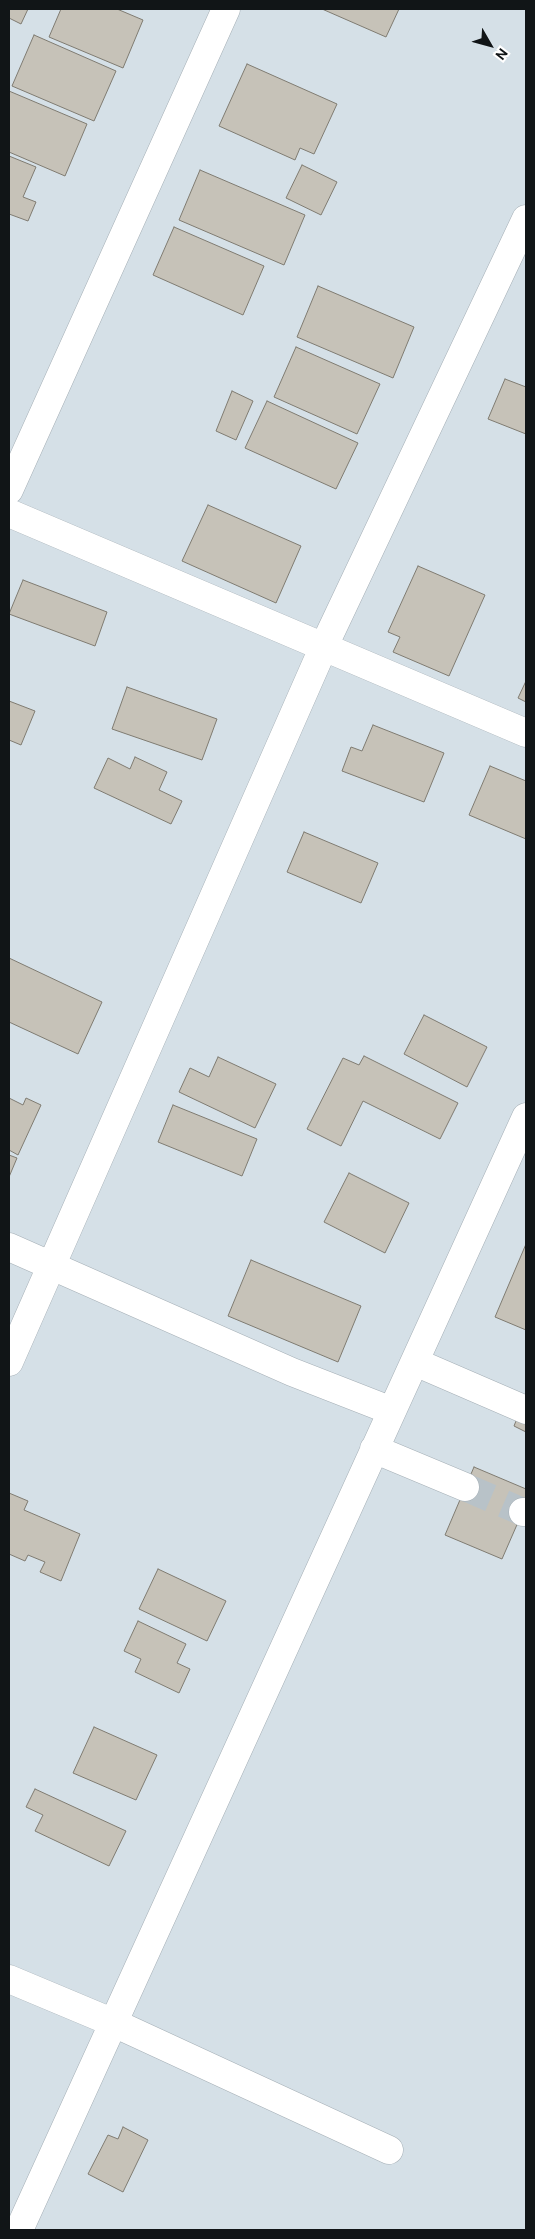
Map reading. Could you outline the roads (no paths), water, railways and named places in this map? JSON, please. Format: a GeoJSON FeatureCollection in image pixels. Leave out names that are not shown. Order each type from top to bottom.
{"type":"FeatureCollection","features":[{"type":"Feature","properties":{"kind":"street"},"geometry":{"type":"LineString","coordinates":[[9,490],[226,9]]}},
{"type":"Feature","properties":{"kind":"street"},"geometry":{"type":"LineString","coordinates":[[9,1362],[324,646],[526,218]]}},
{"type":"Feature","properties":{"kind":"street"},"geometry":{"type":"LineString","coordinates":[[9,513],[526,733]]}},
{"type":"Feature","properties":{"kind":"street"},"geometry":{"type":"LineString","coordinates":[[19,2230],[526,1117]]}},
{"type":"Feature","properties":{"kind":"street"},"geometry":{"type":"LineString","coordinates":[[9,1247],[292,1372],[392,1411]]}},
{"type":"Feature","properties":{"kind":"street"},"geometry":{"type":"LineString","coordinates":[[415,1362],[526,1410]]}},
{"type":"Feature","properties":{"kind":"street"},"geometry":{"type":"LineString","coordinates":[[374,1450],[465,1487]]}},
{"type":"Feature","properties":{"kind":"street"},"geometry":{"type":"LineString","coordinates":[[9,1979],[114,2023],[389,2150]]}},
{"type":"Feature","properties":{"kind":"tunnel"},"geometry":{"type":"LineString","coordinates":[[465,1487],[523,1512]]}}]}
